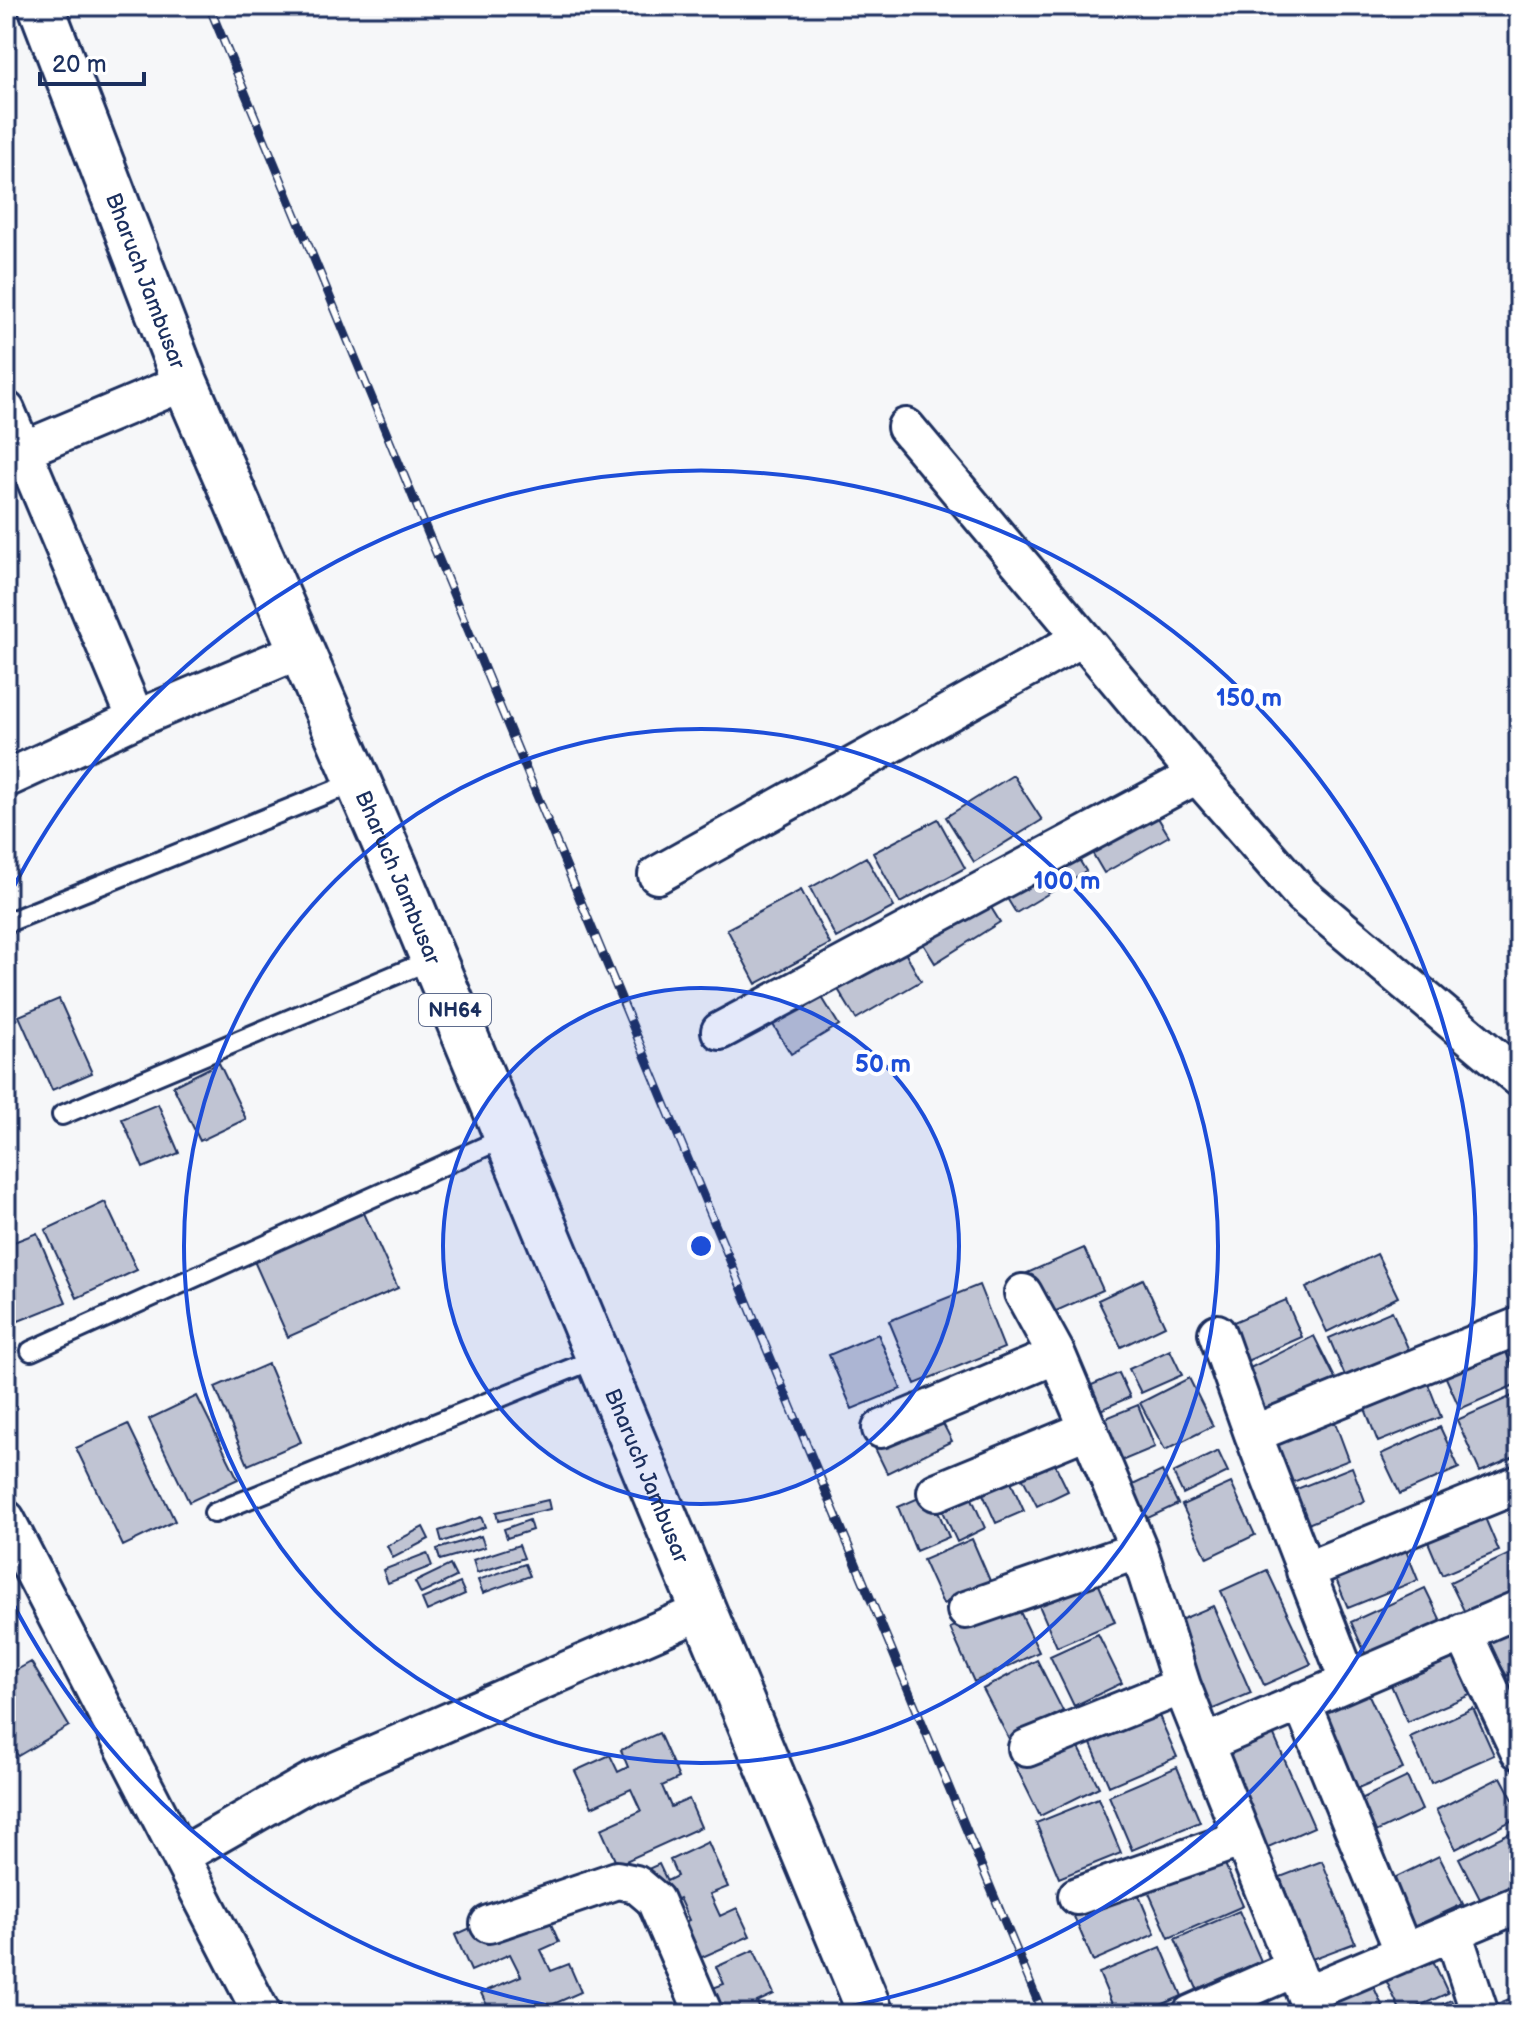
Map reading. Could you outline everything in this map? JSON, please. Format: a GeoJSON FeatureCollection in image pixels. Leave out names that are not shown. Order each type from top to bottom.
{"type":"FeatureCollection","features":[{"type":"Feature","properties":{"kind":"highway","name":"Bharuch Jambusar"},"geometry":{"type":"LineString","coordinates":[[41,6],[185,382],[508,1136],[871,2014]]}},
{"type":"Feature","properties":{"kind":"street"},"geometry":{"type":"LineString","coordinates":[[23,450],[185,382]]}},
{"type":"Feature","properties":{"kind":"street"},"geometry":{"type":"LineString","coordinates":[[6,410],[136,719]]}},
{"type":"Feature","properties":{"kind":"street"},"geometry":{"type":"LineString","coordinates":[[906,427],[1197,775],[1302,895],[1519,1078]]}},
{"type":"Feature","properties":{"kind":"street"},"geometry":{"type":"LineString","coordinates":[[657,875],[1082,638]]}},
{"type":"Feature","properties":{"kind":"street"},"geometry":{"type":"LineString","coordinates":[[6,779],[136,719],[301,650]]}},
{"type":"Feature","properties":{"kind":"street"},"geometry":{"type":"LineString","coordinates":[[720,1031],[1197,775]]}},
{"type":"Feature","properties":{"kind":"street"},"geometry":{"type":"LineString","coordinates":[[1023,1293],[1057,1355],[1139,1550],[1182,1686],[1305,1992]]}},
{"type":"Feature","properties":{"kind":"street"},"geometry":{"type":"LineString","coordinates":[[1253,1434],[1519,1326]]}},
{"type":"Feature","properties":{"kind":"street"},"geometry":{"type":"LineString","coordinates":[[1217,1333],[1348,1680]]}},
{"type":"Feature","properties":{"kind":"street"},"geometry":{"type":"LineString","coordinates":[[881,1429],[1057,1355]]}},
{"type":"Feature","properties":{"kind":"street"},"geometry":{"type":"LineString","coordinates":[[936,1492],[1089,1429]]}},
{"type":"Feature","properties":{"kind":"street"},"geometry":{"type":"LineString","coordinates":[[1305,1571],[1519,1484]]}},
{"type":"Feature","properties":{"kind":"street"},"geometry":{"type":"LineString","coordinates":[[6,1519],[181,1856],[257,2013]]}},
{"type":"Feature","properties":{"kind":"street"},"geometry":{"type":"LineString","coordinates":[[966,1610],[1139,1550]]}},
{"type":"Feature","properties":{"kind":"street"},"geometry":{"type":"LineString","coordinates":[[1206,1743],[1519,1609]]}},
{"type":"Feature","properties":{"kind":"street"},"geometry":{"type":"LineString","coordinates":[[181,1856],[310,1782],[705,1610]]}},
{"type":"Feature","properties":{"kind":"street"},"geometry":{"type":"LineString","coordinates":[[1463,1632],[1519,1751]]}},
{"type":"Feature","properties":{"kind":"street"},"geometry":{"type":"LineString","coordinates":[[1027,1748],[1182,1686]]}},
{"type":"Feature","properties":{"kind":"street"},"geometry":{"type":"LineString","coordinates":[[1301,1701],[1404,1953]]}},
{"type":"Feature","properties":{"kind":"street"},"geometry":{"type":"LineString","coordinates":[[1077,1896],[1243,1838]]}},
{"type":"Feature","properties":{"kind":"street"},"geometry":{"type":"LineString","coordinates":[[489,1924],[617,1880],[636,1884],[655,1900],[704,2014]]}},
{"type":"Feature","properties":{"kind":"street"},"geometry":{"type":"LineString","coordinates":[[1191,2014],[1305,1992],[1519,1904]]}},
{"type":"Feature","properties":{"kind":"street"},"geometry":{"type":"LineString","coordinates":[[1453,1932],[1480,2014]]}},
{"type":"Feature","properties":{"kind":"lane"},"geometry":{"type":"LineString","coordinates":[[6,923],[358,781]]}},
{"type":"Feature","properties":{"kind":"lane"},"geometry":{"type":"LineString","coordinates":[[62,1115],[433,959]]}},
{"type":"Feature","properties":{"kind":"lane"},"geometry":{"type":"LineString","coordinates":[[31,1351],[508,1136]]}},
{"type":"Feature","properties":{"kind":"lane"},"geometry":{"type":"LineString","coordinates":[[214,1513],[600,1357]]}},
{"type":"Feature","properties":{"kind":"building"},"geometry":{"type":"Polygon","coordinates":[[[1013,775],[1042,820],[974,862],[946,817],[1013,775]]]}},
{"type":"Feature","properties":{"kind":"building"},"geometry":{"type":"Polygon","coordinates":[[[1140,788],[1169,836],[1104,873],[1076,825],[1140,788]]]}},
{"type":"Feature","properties":{"kind":"building"},"geometry":{"type":"Polygon","coordinates":[[[938,819],[965,868],[900,903],[873,853],[938,819]]]}},
{"type":"Feature","properties":{"kind":"building"},"geometry":{"type":"Polygon","coordinates":[[[1061,830],[1086,871],[1016,913],[991,872],[1061,830]]]}},
{"type":"Feature","properties":{"kind":"building"},"geometry":{"type":"Polygon","coordinates":[[[866,857],[894,907],[836,938],[810,888],[866,857]]]}},
{"type":"Feature","properties":{"kind":"building"},"geometry":{"type":"Polygon","coordinates":[[[974,880],[1000,922],[935,963],[909,921],[974,880]]]}},
{"type":"Feature","properties":{"kind":"building"},"geometry":{"type":"Polygon","coordinates":[[[801,890],[830,944],[756,984],[727,929],[801,890]]]}},
{"type":"Feature","properties":{"kind":"building"},"geometry":{"type":"Polygon","coordinates":[[[899,942],[921,981],[856,1019],[833,981],[899,942]]]}},
{"type":"Feature","properties":{"kind":"building"},"geometry":{"type":"Polygon","coordinates":[[[815,986],[839,1025],[791,1054],[767,1015],[815,986]]]}},
{"type":"Feature","properties":{"kind":"building"},"geometry":{"type":"Polygon","coordinates":[[[59,999],[92,1073],[52,1090],[19,1016],[59,999]]]}},
{"type":"Feature","properties":{"kind":"building"},"geometry":{"type":"Polygon","coordinates":[[[219,1063],[246,1119],[200,1141],[173,1086],[219,1063]]]}},
{"type":"Feature","properties":{"kind":"building"},"geometry":{"type":"Polygon","coordinates":[[[158,1104],[179,1153],[143,1168],[122,1119],[158,1104]]]}},
{"type":"Feature","properties":{"kind":"building"},"geometry":{"type":"Polygon","coordinates":[[[105,1202],[137,1270],[77,1298],[45,1230],[105,1202]]]}},
{"type":"Feature","properties":{"kind":"building"},"geometry":{"type":"Polygon","coordinates":[[[364,1213],[398,1288],[288,1337],[254,1261],[364,1213]]]}},
{"type":"Feature","properties":{"kind":"building"},"geometry":{"type":"Polygon","coordinates":[[[37,1233],[66,1302],[6,1326],[6,1245],[37,1233]]]}},
{"type":"Feature","properties":{"kind":"building"},"geometry":{"type":"Polygon","coordinates":[[[1084,1248],[1103,1290],[1045,1316],[1027,1273],[1084,1248]]]}},
{"type":"Feature","properties":{"kind":"building"},"geometry":{"type":"Polygon","coordinates":[[[1377,1254],[1398,1297],[1327,1332],[1306,1288],[1377,1254]]]}},
{"type":"Feature","properties":{"kind":"building"},"geometry":{"type":"Polygon","coordinates":[[[1143,1279],[1165,1326],[1121,1347],[1098,1300],[1143,1279]]]}},
{"type":"Feature","properties":{"kind":"building"},"geometry":{"type":"Polygon","coordinates":[[[979,1285],[1004,1348],[915,1384],[889,1321],[979,1285]]]}},
{"type":"Feature","properties":{"kind":"building"},"geometry":{"type":"Polygon","coordinates":[[[1286,1300],[1302,1337],[1240,1364],[1224,1326],[1286,1300]]]}},
{"type":"Feature","properties":{"kind":"building"},"geometry":{"type":"Polygon","coordinates":[[[1392,1311],[1411,1355],[1348,1383],[1329,1338],[1392,1311]]]}},
{"type":"Feature","properties":{"kind":"building"},"geometry":{"type":"Polygon","coordinates":[[[878,1334],[901,1389],[852,1409],[829,1355],[878,1334]]]}},
{"type":"Feature","properties":{"kind":"building"},"geometry":{"type":"Polygon","coordinates":[[[1314,1336],[1337,1382],[1269,1416],[1246,1370],[1314,1336]]]}},
{"type":"Feature","properties":{"kind":"building"},"geometry":{"type":"Polygon","coordinates":[[[1503,1345],[1519,1383],[1460,1409],[1443,1371],[1503,1345]]]}},
{"type":"Feature","properties":{"kind":"building"},"geometry":{"type":"Polygon","coordinates":[[[1170,1350],[1182,1375],[1141,1393],[1129,1369],[1170,1350]]]}},
{"type":"Feature","properties":{"kind":"building"},"geometry":{"type":"Polygon","coordinates":[[[268,1364],[301,1442],[248,1465],[215,1387],[268,1364]]]}},
{"type":"Feature","properties":{"kind":"building"},"geometry":{"type":"Polygon","coordinates":[[[1119,1373],[1130,1397],[1089,1415],[1078,1391],[1119,1373]]]}},
{"type":"Feature","properties":{"kind":"building"},"geometry":{"type":"Polygon","coordinates":[[[1425,1376],[1441,1417],[1378,1442],[1362,1401],[1425,1376]]]}},
{"type":"Feature","properties":{"kind":"building"},"geometry":{"type":"Polygon","coordinates":[[[1189,1378],[1213,1426],[1165,1450],[1140,1403],[1189,1378]]]}},
{"type":"Feature","properties":{"kind":"building"},"geometry":{"type":"Polygon","coordinates":[[[1519,1393],[1519,1455],[1480,1472],[1457,1420],[1519,1393]]]}},
{"type":"Feature","properties":{"kind":"building"},"geometry":{"type":"Polygon","coordinates":[[[197,1396],[238,1479],[189,1502],[149,1419],[197,1396]]]}},
{"type":"Feature","properties":{"kind":"building"},"geometry":{"type":"Polygon","coordinates":[[[1138,1405],[1155,1447],[1107,1467],[1089,1425],[1138,1405]]]}},
{"type":"Feature","properties":{"kind":"building"},"geometry":{"type":"Polygon","coordinates":[[[935,1408],[952,1441],[887,1473],[871,1440],[935,1408]]]}},
{"type":"Feature","properties":{"kind":"building"},"geometry":{"type":"Polygon","coordinates":[[[1333,1417],[1349,1460],[1283,1486],[1266,1443],[1333,1417]]]}},
{"type":"Feature","properties":{"kind":"building"},"geometry":{"type":"Polygon","coordinates":[[[128,1424],[175,1521],[123,1546],[76,1448],[128,1424]]]}},
{"type":"Feature","properties":{"kind":"building"},"geometry":{"type":"Polygon","coordinates":[[[1440,1427],[1459,1468],[1400,1494],[1381,1454],[1440,1427]]]}},
{"type":"Feature","properties":{"kind":"building"},"geometry":{"type":"Polygon","coordinates":[[[1048,1450],[1068,1491],[1037,1506],[1016,1465],[1048,1450]]]}},
{"type":"Feature","properties":{"kind":"building"},"geometry":{"type":"Polygon","coordinates":[[[1218,1451],[1228,1472],[1183,1494],[1173,1473],[1218,1451]]]}},
{"type":"Feature","properties":{"kind":"building"},"geometry":{"type":"Polygon","coordinates":[[[1352,1467],[1365,1501],[1293,1530],[1279,1496],[1352,1467]]]}},
{"type":"Feature","properties":{"kind":"building"},"geometry":{"type":"Polygon","coordinates":[[[1005,1469],[1024,1511],[996,1523],[977,1481],[1005,1469]]]}},
{"type":"Feature","properties":{"kind":"building"},"geometry":{"type":"Polygon","coordinates":[[[1162,1471],[1178,1504],[1135,1524],[1120,1491],[1162,1471]]]}},
{"type":"Feature","properties":{"kind":"building"},"geometry":{"type":"Polygon","coordinates":[[[1231,1483],[1255,1535],[1207,1558],[1182,1505],[1231,1483]]]}},
{"type":"Feature","properties":{"kind":"building"},"geometry":{"type":"Polygon","coordinates":[[[966,1485],[985,1528],[957,1542],[937,1498],[966,1485]]]}},
{"type":"Feature","properties":{"kind":"building"},"geometry":{"type":"Polygon","coordinates":[[[930,1493],[949,1537],[916,1551],[898,1507],[930,1493]]]}},
{"type":"Feature","properties":{"kind":"building"},"geometry":{"type":"Polygon","coordinates":[[[548,1500],[550,1509],[498,1521],[496,1512],[548,1500]]]}},
{"type":"Feature","properties":{"kind":"building"},"geometry":{"type":"Polygon","coordinates":[[[1480,1506],[1499,1551],[1442,1575],[1423,1530],[1480,1506]]]}},
{"type":"Feature","properties":{"kind":"building"},"geometry":{"type":"Polygon","coordinates":[[[481,1517],[485,1527],[442,1542],[439,1531],[481,1517]]]}},
{"type":"Feature","properties":{"kind":"building"},"geometry":{"type":"Polygon","coordinates":[[[529,1520],[532,1530],[507,1538],[504,1529],[529,1520]]]}},
{"type":"Feature","properties":{"kind":"building"},"geometry":{"type":"Polygon","coordinates":[[[423,1527],[429,1539],[393,1558],[387,1546],[423,1527]]]}},
{"type":"Feature","properties":{"kind":"building"},"geometry":{"type":"Polygon","coordinates":[[[481,1536],[485,1547],[440,1560],[437,1549],[481,1536]]]}},
{"type":"Feature","properties":{"kind":"building"},"geometry":{"type":"Polygon","coordinates":[[[1401,1538],[1418,1580],[1348,1608],[1331,1567],[1401,1538]]]}},
{"type":"Feature","properties":{"kind":"building"},"geometry":{"type":"Polygon","coordinates":[[[972,1539],[991,1583],[943,1604],[923,1560],[972,1539]]]}},
{"type":"Feature","properties":{"kind":"building"},"geometry":{"type":"Polygon","coordinates":[[[519,1545],[524,1558],[477,1573],[473,1560],[519,1545]]]}},
{"type":"Feature","properties":{"kind":"building"},"geometry":{"type":"Polygon","coordinates":[[[1516,1551],[1519,1557],[1519,1602],[1471,1625],[1450,1582],[1516,1551]]]}},
{"type":"Feature","properties":{"kind":"building"},"geometry":{"type":"Polygon","coordinates":[[[427,1553],[432,1566],[388,1583],[383,1570],[427,1553]]]}},
{"type":"Feature","properties":{"kind":"building"},"geometry":{"type":"Polygon","coordinates":[[[525,1564],[530,1576],[483,1593],[478,1580],[525,1564]]]}},
{"type":"Feature","properties":{"kind":"building"},"geometry":{"type":"Polygon","coordinates":[[[450,1565],[456,1577],[421,1594],[415,1582],[450,1565]]]}},
{"type":"Feature","properties":{"kind":"building"},"geometry":{"type":"Polygon","coordinates":[[[1267,1570],[1311,1664],[1264,1685],[1221,1591],[1267,1570]]]}},
{"type":"Feature","properties":{"kind":"building"},"geometry":{"type":"Polygon","coordinates":[[[1093,1571],[1115,1622],[1057,1647],[1035,1596],[1093,1571]]]}},
{"type":"Feature","properties":{"kind":"building"},"geometry":{"type":"Polygon","coordinates":[[[460,1583],[465,1594],[427,1611],[422,1599],[460,1583]]]}},
{"type":"Feature","properties":{"kind":"building"},"geometry":{"type":"Polygon","coordinates":[[[1425,1588],[1444,1627],[1369,1662],[1351,1622],[1425,1588]]]}},
{"type":"Feature","properties":{"kind":"building"},"geometry":{"type":"Polygon","coordinates":[[[1014,1599],[1039,1652],[974,1682],[950,1628],[1014,1599]]]}},
{"type":"Feature","properties":{"kind":"building"},"geometry":{"type":"Polygon","coordinates":[[[1213,1606],[1251,1693],[1211,1710],[1173,1623],[1213,1606]]]}},
{"type":"Feature","properties":{"kind":"building"},"geometry":{"type":"Polygon","coordinates":[[[1519,1622],[1519,1670],[1507,1676],[1486,1640],[1519,1622]]]}},
{"type":"Feature","properties":{"kind":"building"},"geometry":{"type":"Polygon","coordinates":[[[1098,1634],[1122,1683],[1074,1706],[1050,1656],[1098,1634]]]}},
{"type":"Feature","properties":{"kind":"building"},"geometry":{"type":"Polygon","coordinates":[[[1454,1658],[1470,1695],[1407,1722],[1391,1685],[1454,1658]]]}},
{"type":"Feature","properties":{"kind":"building"},"geometry":{"type":"Polygon","coordinates":[[[1037,1660],[1063,1711],[1009,1739],[983,1689],[1037,1660]]]}},
{"type":"Feature","properties":{"kind":"building"},"geometry":{"type":"Polygon","coordinates":[[[31,1662],[69,1726],[18,1756],[6,1737],[6,1676],[31,1662]]]}},
{"type":"Feature","properties":{"kind":"building"},"geometry":{"type":"Polygon","coordinates":[[[1519,1685],[1519,1730],[1501,1694],[1519,1685]]]}},
{"type":"Feature","properties":{"kind":"building"},"geometry":{"type":"Polygon","coordinates":[[[1368,1693],[1403,1769],[1351,1791],[1316,1716],[1368,1693]]]}},
{"type":"Feature","properties":{"kind":"building"},"geometry":{"type":"Polygon","coordinates":[[[1153,1702],[1177,1757],[1109,1786],[1085,1730],[1153,1702]]]}},
{"type":"Feature","properties":{"kind":"building"},"geometry":{"type":"Polygon","coordinates":[[[1473,1708],[1494,1755],[1431,1783],[1410,1737],[1473,1708]]]}},
{"type":"Feature","properties":{"kind":"building"},"geometry":{"type":"Polygon","coordinates":[[[1271,1729],[1314,1827],[1266,1848],[1222,1750],[1271,1729]]]}},
{"type":"Feature","properties":{"kind":"building"},"geometry":{"type":"Polygon","coordinates":[[[659,1733],[679,1778],[662,1786],[671,1807],[689,1799],[701,1827],[617,1865],[601,1829],[641,1811],[631,1789],[592,1807],[575,1771],[610,1755],[618,1772],[628,1767],[621,1750],[659,1733]]]}},
{"type":"Feature","properties":{"kind":"building"},"geometry":{"type":"Polygon","coordinates":[[[1072,1734],[1099,1787],[1040,1816],[1014,1763],[1072,1734]]]}},
{"type":"Feature","properties":{"kind":"building"},"geometry":{"type":"Polygon","coordinates":[[[1177,1767],[1200,1822],[1132,1850],[1109,1796],[1177,1767]]]}},
{"type":"Feature","properties":{"kind":"building"},"geometry":{"type":"Polygon","coordinates":[[[1407,1777],[1422,1810],[1376,1832],[1361,1799],[1407,1777]]]}},
{"type":"Feature","properties":{"kind":"building"},"geometry":{"type":"Polygon","coordinates":[[[1501,1777],[1519,1811],[1519,1817],[1456,1849],[1436,1810],[1501,1777]]]}},
{"type":"Feature","properties":{"kind":"building"},"geometry":{"type":"Polygon","coordinates":[[[1098,1798],[1121,1853],[1059,1878],[1036,1823],[1098,1798]]]}},
{"type":"Feature","properties":{"kind":"building"},"geometry":{"type":"Polygon","coordinates":[[[1519,1828],[1519,1882],[1481,1901],[1459,1858],[1519,1828]]]}},
{"type":"Feature","properties":{"kind":"building"},"geometry":{"type":"Polygon","coordinates":[[[708,1842],[728,1887],[710,1894],[720,1916],[737,1908],[750,1936],[666,1973],[650,1938],[689,1920],[679,1898],[640,1916],[624,1880],[659,1864],[667,1881],[677,1876],[670,1860],[708,1842]]]}},
{"type":"Feature","properties":{"kind":"building"},"geometry":{"type":"Polygon","coordinates":[[[1219,1850],[1243,1906],[1169,1938],[1144,1882],[1219,1850]]]}},
{"type":"Feature","properties":{"kind":"building"},"geometry":{"type":"Polygon","coordinates":[[[1439,1856],[1463,1904],[1409,1929],[1386,1882],[1439,1856]]]}},
{"type":"Feature","properties":{"kind":"building"},"geometry":{"type":"Polygon","coordinates":[[[1322,1861],[1355,1943],[1312,1959],[1280,1877],[1322,1861]]]}},
{"type":"Feature","properties":{"kind":"building"},"geometry":{"type":"Polygon","coordinates":[[[1134,1884],[1155,1934],[1093,1961],[1072,1912],[1134,1884]]]}},
{"type":"Feature","properties":{"kind":"building"},"geometry":{"type":"Polygon","coordinates":[[[539,1897],[559,1942],[541,1950],[551,1971],[569,1964],[581,1992],[531,2014],[491,2014],[481,1993],[521,1976],[510,1954],[471,1971],[455,1935],[539,1897]]]}},
{"type":"Feature","properties":{"kind":"building"},"geometry":{"type":"Polygon","coordinates":[[[1239,1911],[1261,1961],[1197,1989],[1175,1939],[1239,1911]]]}},
{"type":"Feature","properties":{"kind":"building"},"geometry":{"type":"Polygon","coordinates":[[[1161,1947],[1182,1996],[1140,2014],[1116,2014],[1099,1973],[1161,1947]]]}},
{"type":"Feature","properties":{"kind":"building"},"geometry":{"type":"Polygon","coordinates":[[[754,1950],[774,1994],[757,2002],[762,2014],[729,2014],[726,2006],[708,2014],[682,2014],[671,1987],[706,1972],[713,1988],[724,1984],[716,1967],[754,1950]]]}},
{"type":"Feature","properties":{"kind":"building"},"geometry":{"type":"Polygon","coordinates":[[[1430,1954],[1448,1993],[1402,2014],[1384,1976],[1430,1954]]]}},
{"type":"Feature","properties":{"kind":"building"},"geometry":{"type":"Polygon","coordinates":[[[1371,1981],[1386,2014],[1324,2014],[1320,2004],[1371,1981]]]}},
{"type":"Feature","properties":{"kind":"building"},"geometry":{"type":"Polygon","coordinates":[[[1260,1985],[1274,2014],[1203,2014],[1260,1985]]]}},
{"type":"Feature","properties":{"kind":"building"},"geometry":{"type":"Polygon","coordinates":[[[1519,1995],[1519,2014],[1482,2014],[1480,2011],[1519,1995]]]}},
{"type":"Feature","properties":{"kind":"building"},"geometry":{"type":"Polygon","coordinates":[[[1451,2000],[1458,2014],[1422,2014],[1451,2000]]]}},
{"type":"Feature","properties":{"kind":"railway"},"geometry":{"type":"LineString","coordinates":[[209,6],[1043,2014]]}}]}
